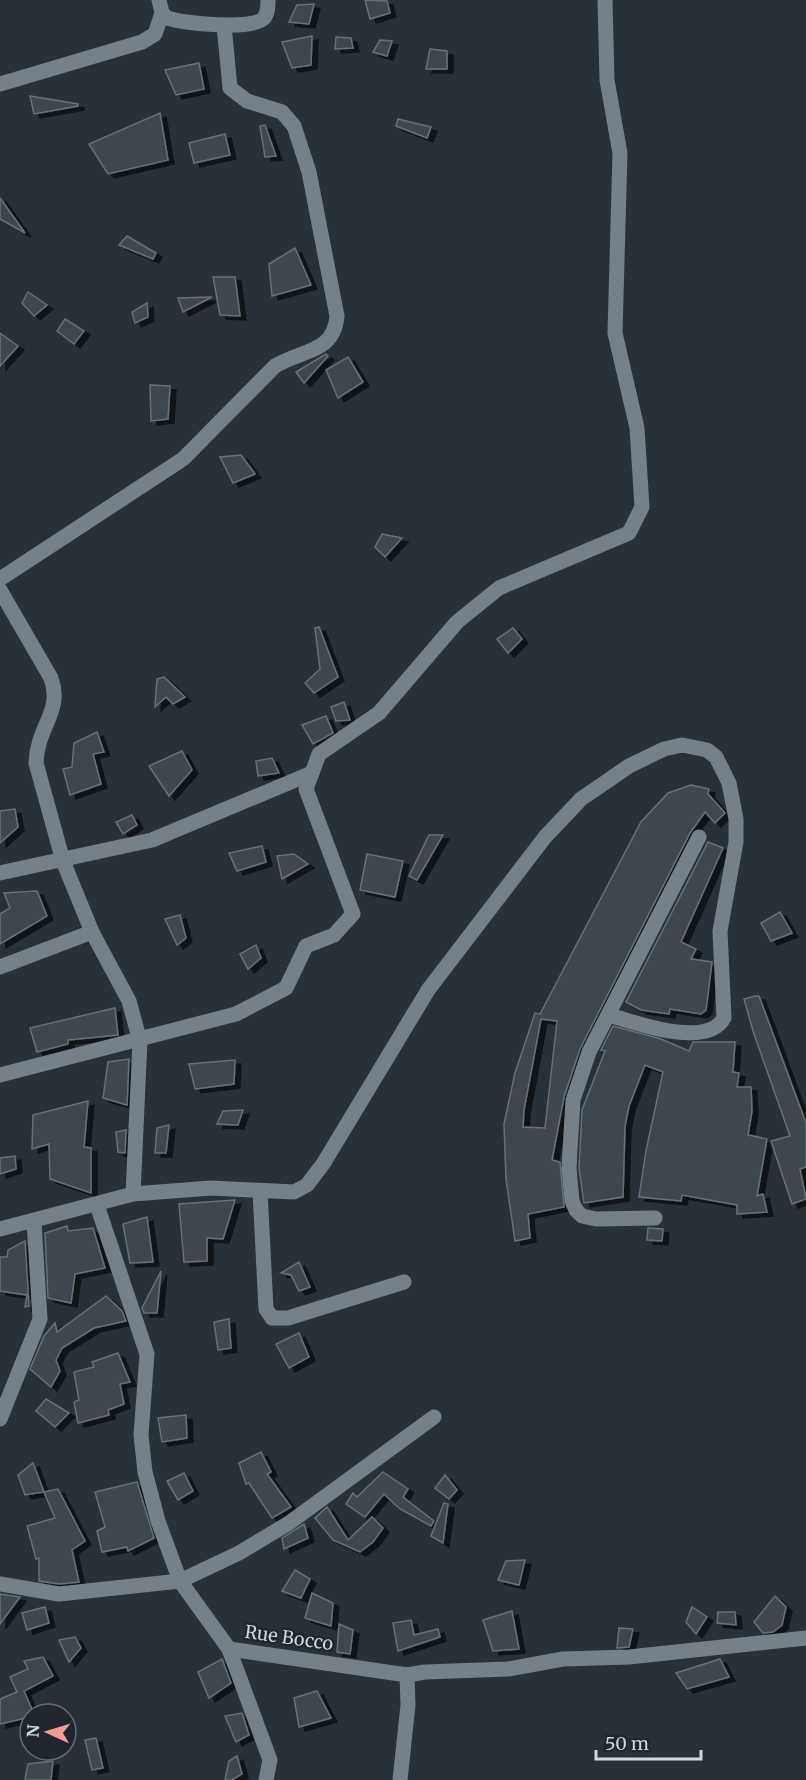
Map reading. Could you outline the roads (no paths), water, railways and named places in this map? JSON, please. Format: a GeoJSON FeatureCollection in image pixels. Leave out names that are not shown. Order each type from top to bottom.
{"type":"FeatureCollection","features":[{"type":"Feature","properties":{"kind":"street"},"geometry":{"type":"LineString","coordinates":[[160,6],[167,18],[179,22],[224,25],[256,22],[263,19],[267,12],[268,0]]}},
{"type":"Feature","properties":{"kind":"street"},"geometry":{"type":"LineString","coordinates":[[0,1075],[140,1041],[237,1014],[286,988],[306,946],[334,935],[353,914],[306,789],[319,753],[379,713],[457,622],[499,588],[629,533],[642,507],[638,428],[615,333],[620,153],[607,80],[605,0]]}},
{"type":"Feature","properties":{"kind":"street"},"geometry":{"type":"LineString","coordinates":[[0,84],[142,42],[156,34],[160,6]]}},
{"type":"Feature","properties":{"kind":"street"},"geometry":{"type":"LineString","coordinates":[[0,579],[183,459],[275,366],[291,356],[325,344],[336,330],[337,316],[309,172],[294,126],[282,112],[239,98],[230,88],[224,25]]}},
{"type":"Feature","properties":{"kind":"street"},"geometry":{"type":"LineString","coordinates":[[0,590],[51,678],[56,692],[55,705],[42,730],[37,746],[36,763],[63,861],[92,932],[129,1001],[140,1041],[133,1194]]}},
{"type":"Feature","properties":{"kind":"street"},"geometry":{"type":"LineString","coordinates":[[0,1229],[133,1194],[211,1188],[286,1192],[301,1189],[323,1164],[428,990],[545,837],[581,800],[629,766],[664,749],[682,745],[707,750],[716,757],[729,783],[736,819],[736,842],[720,931],[724,1018],[720,1026],[703,1033],[665,1031],[609,1015]]}},
{"type":"Feature","properties":{"kind":"street"},"geometry":{"type":"LineString","coordinates":[[0,873],[152,840],[312,773]]}},
{"type":"Feature","properties":{"kind":"street"},"geometry":{"type":"LineString","coordinates":[[655,1218],[596,1219],[582,1216],[572,1201],[569,1168],[573,1100],[589,1052],[699,837]]}},
{"type":"Feature","properties":{"kind":"street"},"geometry":{"type":"LineString","coordinates":[[0,967],[92,932]]}},
{"type":"Feature","properties":{"kind":"street"},"geometry":{"type":"LineString","coordinates":[[260,1191],[266,1310],[272,1318],[288,1318],[404,1282]]}},
{"type":"Feature","properties":{"kind":"street","name":"Rue Bocco"},"geometry":{"type":"LineString","coordinates":[[97,1205],[147,1354],[141,1435],[145,1472],[158,1521],[180,1581],[229,1648],[407,1675],[425,1672],[508,1669],[563,1659],[629,1657],[806,1638]]}},
{"type":"Feature","properties":{"kind":"street"},"geometry":{"type":"LineString","coordinates":[[0,1419],[40,1319],[34,1221]]}},
{"type":"Feature","properties":{"kind":"street"},"geometry":{"type":"LineString","coordinates":[[0,1584],[59,1594],[180,1581],[239,1553],[289,1523],[434,1418]]}},
{"type":"Feature","properties":{"kind":"street"},"geometry":{"type":"LineString","coordinates":[[229,1648],[270,1760],[266,1780]]}},
{"type":"Feature","properties":{"kind":"street"},"geometry":{"type":"LineString","coordinates":[[400,1780],[408,1705],[407,1675]]}}]}
